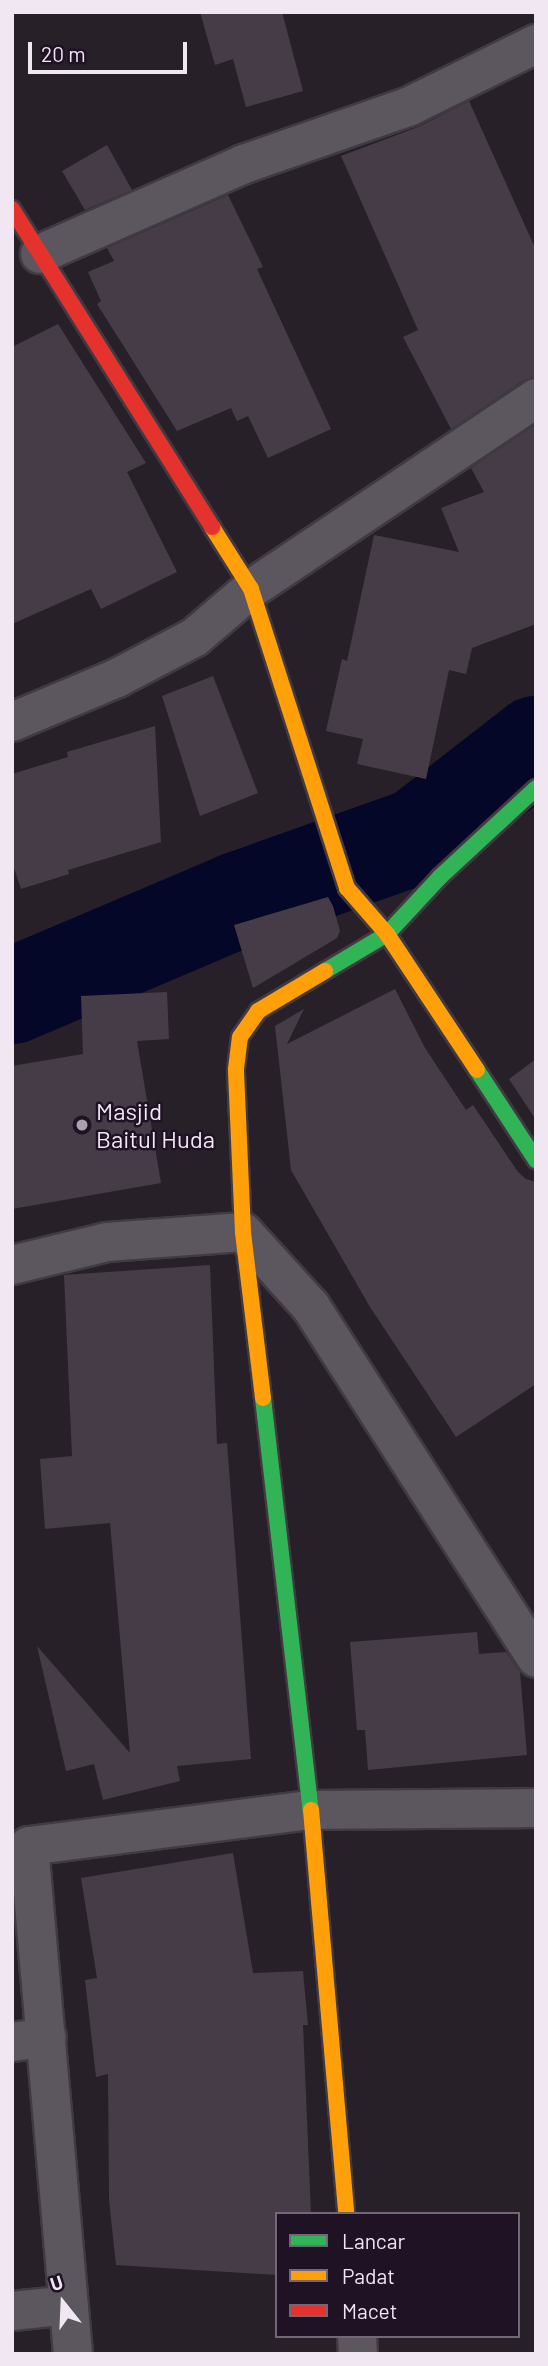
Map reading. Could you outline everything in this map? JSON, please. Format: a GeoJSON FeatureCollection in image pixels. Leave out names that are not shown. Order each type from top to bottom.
{"type":"FeatureCollection","features":[{"type":"Feature","properties":{"kind":"street"},"geometry":{"type":"LineString","coordinates":[[40,254],[244,164],[408,107],[536,44]]}},
{"type":"Feature","properties":{"kind":"street"},"geometry":{"type":"LineString","coordinates":[[12,209],[251,589],[347,888],[387,934],[536,1160]]}},
{"type":"Feature","properties":{"kind":"street"},"geometry":{"type":"LineString","coordinates":[[12,722],[117,678],[195,636],[251,589],[536,398]]}},
{"type":"Feature","properties":{"kind":"street"},"geometry":{"type":"LineString","coordinates":[[346,2212],[311,1810],[243,1232],[236,1069],[240,1037],[258,1011],[387,934],[440,877],[536,788]]}},
{"type":"Feature","properties":{"kind":"street"},"geometry":{"type":"LineString","coordinates":[[12,1265],[107,1242],[243,1232]]}},
{"type":"Feature","properties":{"kind":"street"},"geometry":{"type":"LineString","coordinates":[[243,1232],[311,1307],[536,1658]]}},
{"type":"Feature","properties":{"kind":"street"},"geometry":{"type":"LineString","coordinates":[[73,2354],[69,2305],[30,2040],[21,1838],[311,1810],[536,1808]]}},
{"type":"Feature","properties":{"kind":"street"},"geometry":{"type":"LineString","coordinates":[[12,2311],[69,2305]]}},
{"type":"Feature","properties":{"kind":"building"},"geometry":{"type":"Polygon","coordinates":[[[200,12],[282,12],[303,91],[246,107],[233,59],[215,65],[200,12]]]}},
{"type":"Feature","properties":{"kind":"building"},"geometry":{"type":"Polygon","coordinates":[[[469,101],[536,250],[536,376],[524,380],[451,429],[403,337],[418,330],[341,156],[418,127],[469,101]]]}},
{"type":"Feature","properties":{"kind":"building"},"geometry":{"type":"Polygon","coordinates":[[[107,145],[132,190],[85,210],[62,171],[107,145]]]}},
{"type":"Feature","properties":{"kind":"building"},"geometry":{"type":"Polygon","coordinates":[[[228,195],[263,267],[257,269],[331,429],[268,458],[248,416],[237,421],[231,408],[177,431],[97,304],[101,301],[88,272],[114,261],[107,248],[228,195]]]}},
{"type":"Feature","properties":{"kind":"building"},"geometry":{"type":"Polygon","coordinates":[[[58,324],[146,463],[127,472],[177,572],[101,609],[91,589],[12,624],[12,347],[58,324]]]}},
{"type":"Feature","properties":{"kind":"building"},"geometry":{"type":"Polygon","coordinates":[[[536,424],[536,624],[472,648],[466,674],[449,670],[426,779],[357,764],[363,739],[326,731],[342,659],[347,661],[374,535],[459,552],[441,508],[484,492],[471,468],[536,424]]]}},
{"type":"Feature","properties":{"kind":"building"},"geometry":{"type":"Polygon","coordinates":[[[213,676],[258,793],[200,816],[162,696],[213,676]]]}},
{"type":"Feature","properties":{"kind":"building"},"geometry":{"type":"Polygon","coordinates":[[[155,726],[161,842],[68,870],[69,874],[21,889],[12,862],[12,774],[68,757],[67,752],[155,726]]]}},
{"type":"Feature","properties":{"kind":"building"},"geometry":{"type":"Polygon","coordinates":[[[328,897],[340,931],[337,938],[253,988],[234,925],[328,897]]]}},
{"type":"Feature","properties":{"kind":"building"},"geometry":{"type":"Polygon","coordinates":[[[395,989],[425,1048],[466,1110],[473,1105],[518,1172],[526,1179],[536,1182],[536,1384],[456,1437],[370,1307],[291,1170],[275,1026],[304,1009],[287,1044],[395,989]]]}},
{"type":"Feature","properties":{"kind":"building","name":"Masjid Baitul Huda"},"geometry":{"type":"Polygon","coordinates":[[[167,992],[169,1039],[137,1041],[161,1183],[12,1209],[12,1066],[83,1054],[81,996],[167,992]]]}},
{"type":"Feature","properties":{"kind":"building"},"geometry":{"type":"Polygon","coordinates":[[[536,1059],[536,1120],[509,1079],[536,1059]]]}},
{"type":"Feature","properties":{"kind":"building"},"geometry":{"type":"Polygon","coordinates":[[[210,1265],[217,1444],[227,1443],[251,1759],[177,1766],[180,1781],[103,1800],[94,1764],[66,1771],[37,1646],[130,1753],[110,1523],[45,1529],[40,1459],[72,1456],[64,1275],[210,1265]]]}},
{"type":"Feature","properties":{"kind":"building"},"geometry":{"type":"Polygon","coordinates":[[[477,1632],[479,1654],[506,1652],[520,1672],[527,1755],[368,1770],[365,1730],[357,1730],[350,1642],[477,1632]]]}},
{"type":"Feature","properties":{"kind":"building"},"geometry":{"type":"Polygon","coordinates":[[[233,1853],[253,1973],[303,1971],[308,2025],[303,2025],[311,2212],[275,2212],[275,2275],[116,2265],[109,2200],[108,2074],[96,2077],[85,1980],[97,1978],[81,1878],[233,1853]]]}},
{"type":"Feature","properties":{"kind":"waterway"},"geometry":{"type":"LineString","coordinates":[[12,996],[238,900],[418,836],[536,744]]}},
{"type":"Feature","properties":{"kind":"traffic: fast"},"geometry":{"type":"LineString","coordinates":[[325,971],[387,934],[440,877],[536,788]]}},
{"type":"Feature","properties":{"kind":"traffic: fast"},"geometry":{"type":"LineString","coordinates":[[477,1070],[536,1160]]}},
{"type":"Feature","properties":{"kind":"traffic: fast"},"geometry":{"type":"LineString","coordinates":[[263,1398],[311,1810]]}},
{"type":"Feature","properties":{"kind":"traffic: slow"},"geometry":{"type":"LineString","coordinates":[[212,527],[251,589],[347,888],[387,934],[477,1070]]}},
{"type":"Feature","properties":{"kind":"traffic: slow"},"geometry":{"type":"LineString","coordinates":[[263,1398],[243,1232],[236,1069],[240,1037],[258,1011],[325,971]]}},
{"type":"Feature","properties":{"kind":"traffic: slow"},"geometry":{"type":"LineString","coordinates":[[311,1810],[346,2212]]}},
{"type":"Feature","properties":{"kind":"traffic: jam"},"geometry":{"type":"LineString","coordinates":[[12,209],[212,527]]}},
{"type":"Feature","properties":{"kind":"place","name":"Masjid Baitul Huda"},"geometry":{"type":"Point","coordinates":[82,1125]}}]}
